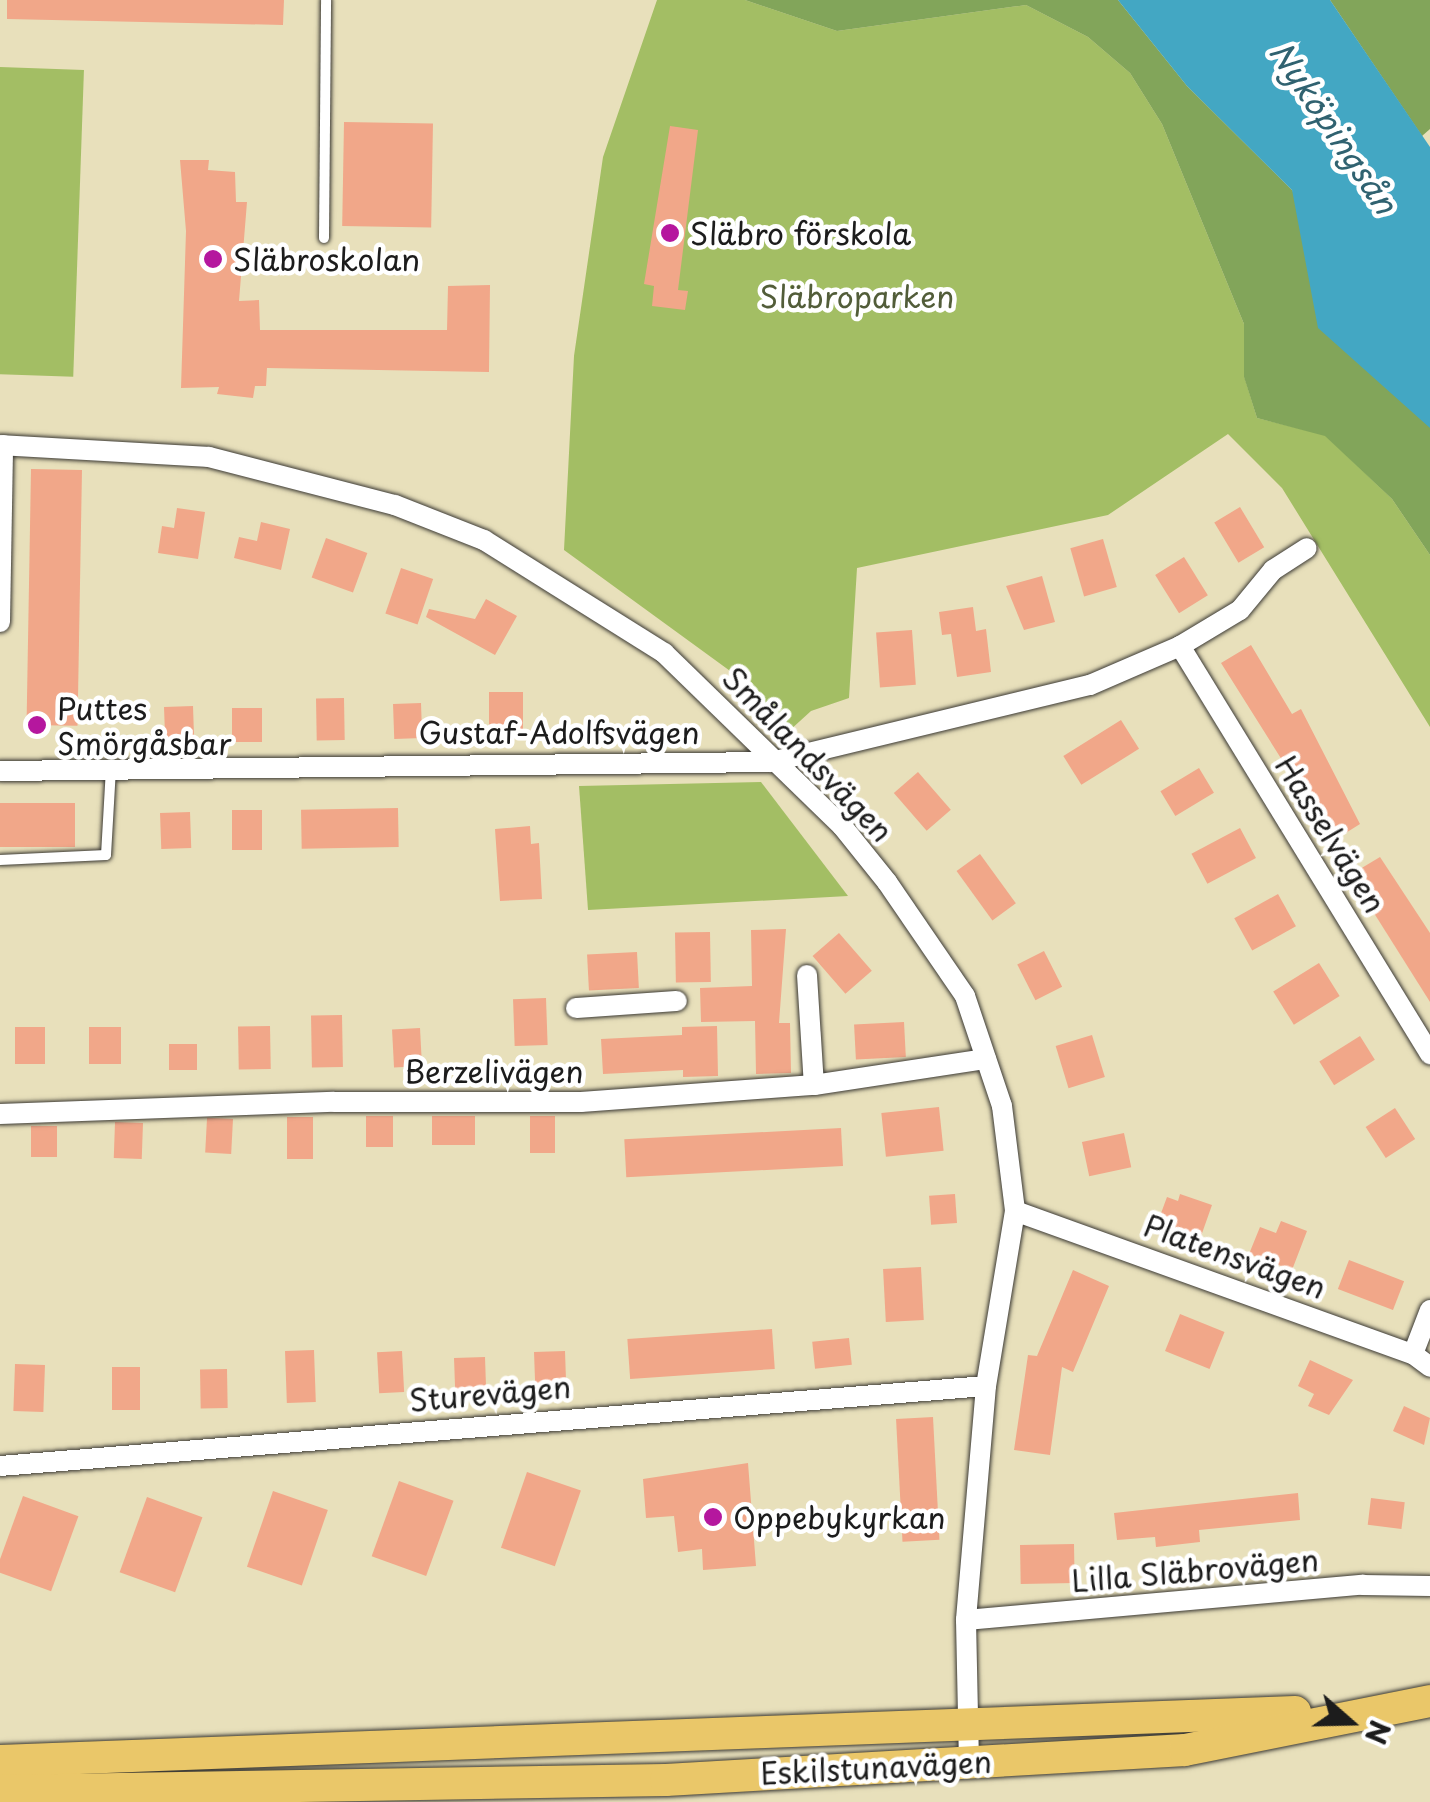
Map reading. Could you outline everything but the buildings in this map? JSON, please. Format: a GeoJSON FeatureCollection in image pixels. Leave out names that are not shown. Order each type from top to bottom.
{"type":"FeatureCollection","features":[{"type":"Feature","properties":{"kind":"main road","name":"Eskilstunavägen"},"geometry":{"type":"LineString","coordinates":[[0,1790],[666,1780],[1185,1750],[1430,1701]]}},
{"type":"Feature","properties":{"kind":"main road","name":"Eskilstunavägen"},"geometry":{"type":"LineString","coordinates":[[0,1761],[1389,1710]]}},
{"type":"Feature","properties":{"kind":"street"},"geometry":{"type":"LineString","coordinates":[[0,622],[1,445]]}},
{"type":"Feature","properties":{"kind":"street","name":"Smålandsvägen"},"geometry":{"type":"LineString","coordinates":[[1,445],[210,457],[396,505],[484,540],[664,654],[771,762],[842,826],[887,882],[965,996],[1002,1106],[1015,1211],[986,1386],[966,1620],[969,1762]]}},
{"type":"Feature","properties":{"kind":"street","name":"Gustaf-Adolfsvägen"},"geometry":{"type":"LineString","coordinates":[[0,771],[771,762],[1090,685],[1180,646],[1240,610],[1273,570],[1307,548]]}},
{"type":"Feature","properties":{"kind":"street","name":"Hasselvägen"},"geometry":{"type":"LineString","coordinates":[[1180,646],[1430,1054]]}},
{"type":"Feature","properties":{"kind":"street"},"geometry":{"type":"LineString","coordinates":[[807,975],[814,1085]]}},
{"type":"Feature","properties":{"kind":"street"},"geometry":{"type":"LineString","coordinates":[[576,1008],[677,1001]]}},
{"type":"Feature","properties":{"kind":"street","name":"Berzelivägen"},"geometry":{"type":"LineString","coordinates":[[0,1114],[334,1102],[581,1102],[814,1085],[986,1058]]}},
{"type":"Feature","properties":{"kind":"street","name":"Platensvägen"},"geometry":{"type":"LineString","coordinates":[[1015,1211],[1422,1360]]}},
{"type":"Feature","properties":{"kind":"street"},"geometry":{"type":"LineString","coordinates":[[1422,1360],[1430,1310]]}},
{"type":"Feature","properties":{"kind":"street","name":"Sturevägen"},"geometry":{"type":"LineString","coordinates":[[0,1466],[986,1386]]}},
{"type":"Feature","properties":{"kind":"street","name":"Lilla Släbrovägen"},"geometry":{"type":"LineString","coordinates":[[966,1620],[1362,1586],[1430,1586]]}},
{"type":"Feature","properties":{"kind":"lane"},"geometry":{"type":"LineString","coordinates":[[324,238],[326,0]]}},
{"type":"Feature","properties":{"kind":"lane"},"geometry":{"type":"LineString","coordinates":[[0,860],[106,854],[111,768]]}},
{"type":"Feature","properties":{"kind":"green space","name":"Släbroparken"},"geometry":{"type":"Polygon","coordinates":[[[657,0],[745,0],[837,31],[1026,5],[1088,37],[1130,73],[1162,124],[1244,324],[1244,376],[1257,418],[1325,435],[1392,499],[1430,555],[1430,727],[1282,488],[1228,434],[1108,515],[857,568],[849,698],[811,711],[789,731],[748,684],[564,550],[574,356],[603,157],[657,0]]]}},
{"type":"Feature","properties":{"kind":"green space"},"geometry":{"type":"Polygon","coordinates":[[[745,0],[1118,0],[1187,86],[1292,190],[1430,426],[1430,555],[1392,499],[1325,436],[1257,418],[1244,377],[1244,324],[1162,124],[1130,73],[1088,37],[1026,5],[837,31],[745,0]]]}},
{"type":"Feature","properties":{"kind":"green space"},"geometry":{"type":"Polygon","coordinates":[[[1330,0],[1430,0],[1430,129],[1422,136],[1330,0]]]}},
{"type":"Feature","properties":{"kind":"green space"},"geometry":{"type":"Polygon","coordinates":[[[0,67],[84,70],[73,377],[0,374],[0,67]]]}},
{"type":"Feature","properties":{"kind":"green space"},"geometry":{"type":"Polygon","coordinates":[[[761,782],[848,896],[588,910],[579,786],[761,782]]]}},
{"type":"Feature","properties":{"kind":"water","name":"Nyköpingsån"},"geometry":{"type":"Polygon","coordinates":[[[1118,0],[1330,0],[1430,147],[1430,428],[1318,328],[1292,190],[1187,86],[1118,0]]]}},
{"type":"Feature","properties":{"kind":"place","name":"Släbro förskola"},"geometry":{"type":"Point","coordinates":[670,233]}},
{"type":"Feature","properties":{"kind":"place","name":"Släbroskolan"},"geometry":{"type":"Point","coordinates":[213,259]}},
{"type":"Feature","properties":{"kind":"place","name":"Puttes Smörgåsbar"},"geometry":{"type":"Point","coordinates":[37,725]}},
{"type":"Feature","properties":{"kind":"place","name":"Oppebykyrkan"},"geometry":{"type":"Point","coordinates":[713,1517]}}]}
